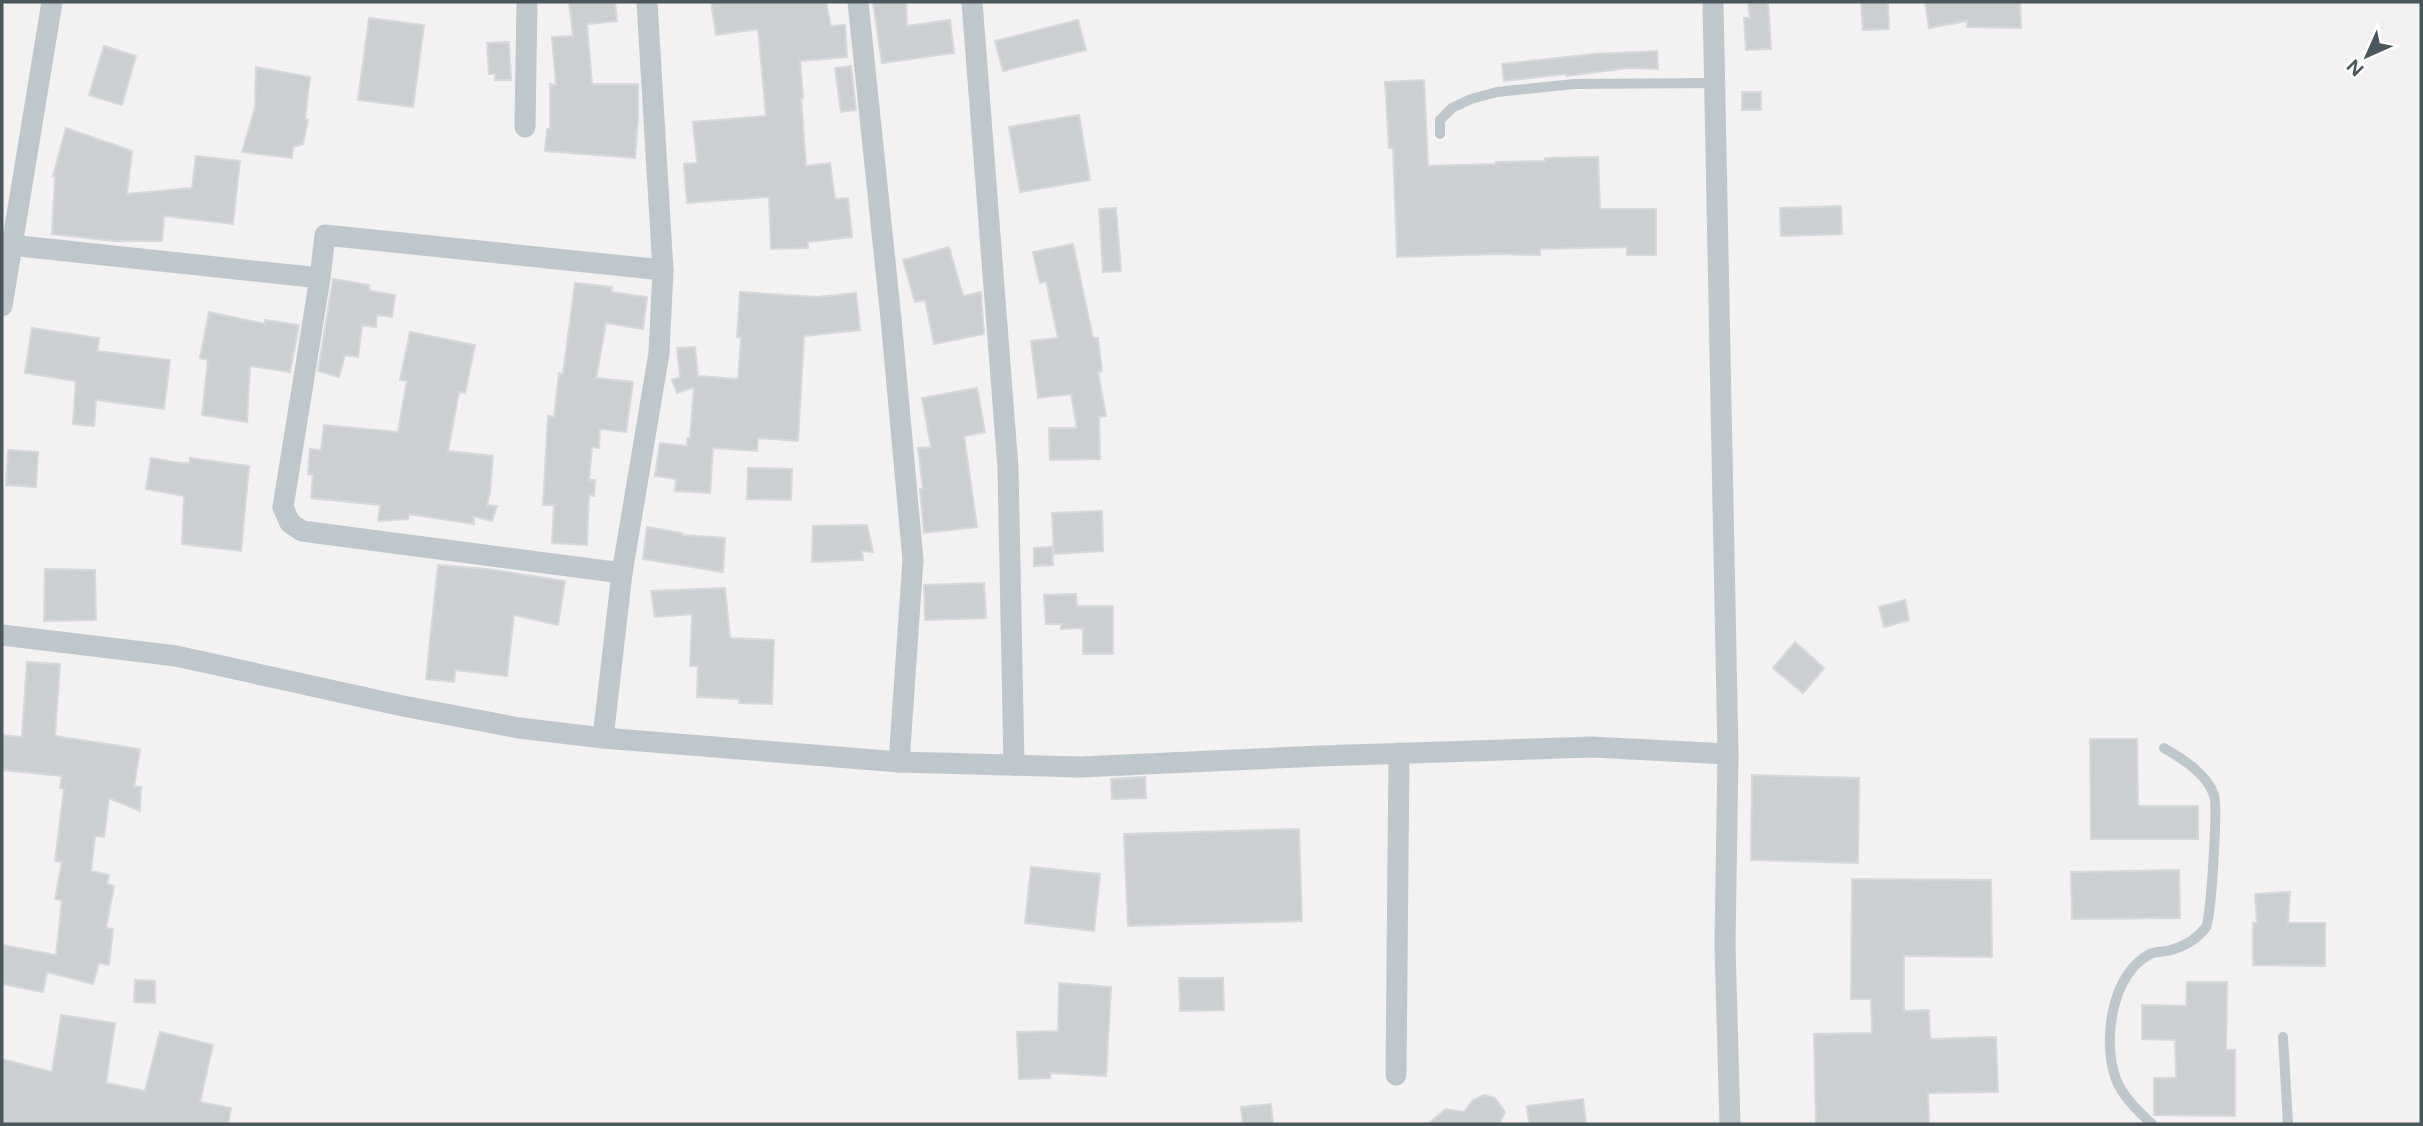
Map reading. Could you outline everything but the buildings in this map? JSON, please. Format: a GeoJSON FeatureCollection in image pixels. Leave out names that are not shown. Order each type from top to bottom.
{"type":"FeatureCollection","features":[{"type":"Feature","properties":{"kind":"street"},"geometry":{"type":"LineString","coordinates":[[2,306],[52,2]]}},
{"type":"Feature","properties":{"kind":"street"},"geometry":{"type":"LineString","coordinates":[[525,127],[527,2]]}},
{"type":"Feature","properties":{"kind":"street"},"geometry":{"type":"LineString","coordinates":[[603,738],[622,573],[659,352],[663,270],[647,2]]}},
{"type":"Feature","properties":{"kind":"street"},"geometry":{"type":"LineString","coordinates":[[858,2],[913,559],[899,762]]}},
{"type":"Feature","properties":{"kind":"street"},"geometry":{"type":"LineString","coordinates":[[972,2],[1008,468],[1014,765]]}},
{"type":"Feature","properties":{"kind":"street"},"geometry":{"type":"LineString","coordinates":[[1713,2],[1728,754],[1725,945],[1730,1124]]}},
{"type":"Feature","properties":{"kind":"street"},"geometry":{"type":"LineString","coordinates":[[622,573],[302,531],[290,523],[283,507],[325,235],[663,270]]}},
{"type":"Feature","properties":{"kind":"street"},"geometry":{"type":"LineString","coordinates":[[10,246],[320,278]]}},
{"type":"Feature","properties":{"kind":"street"},"geometry":{"type":"LineString","coordinates":[[2,635],[176,656],[519,729],[899,762],[1080,767],[1592,747],[1728,754]]}},
{"type":"Feature","properties":{"kind":"street"},"geometry":{"type":"LineString","coordinates":[[1396,1075],[1399,753]]}},
{"type":"Feature","properties":{"kind":"lane"},"geometry":{"type":"LineString","coordinates":[[1440,134],[1440,120],[1452,108],[1471,99],[1497,92],[1574,84],[1715,83]]}},
{"type":"Feature","properties":{"kind":"lane"},"geometry":{"type":"LineString","coordinates":[[2152,1124],[2135,1109],[2116,1079],[2108,1028],[2118,995],[2131,971],[2151,954],[2173,950],[2193,940],[2208,925],[2212,890],[2215,796],[2202,775],[2164,748]]}},
{"type":"Feature","properties":{"kind":"lane"},"geometry":{"type":"LineString","coordinates":[[2283,1037],[2288,1124]]}}]}
